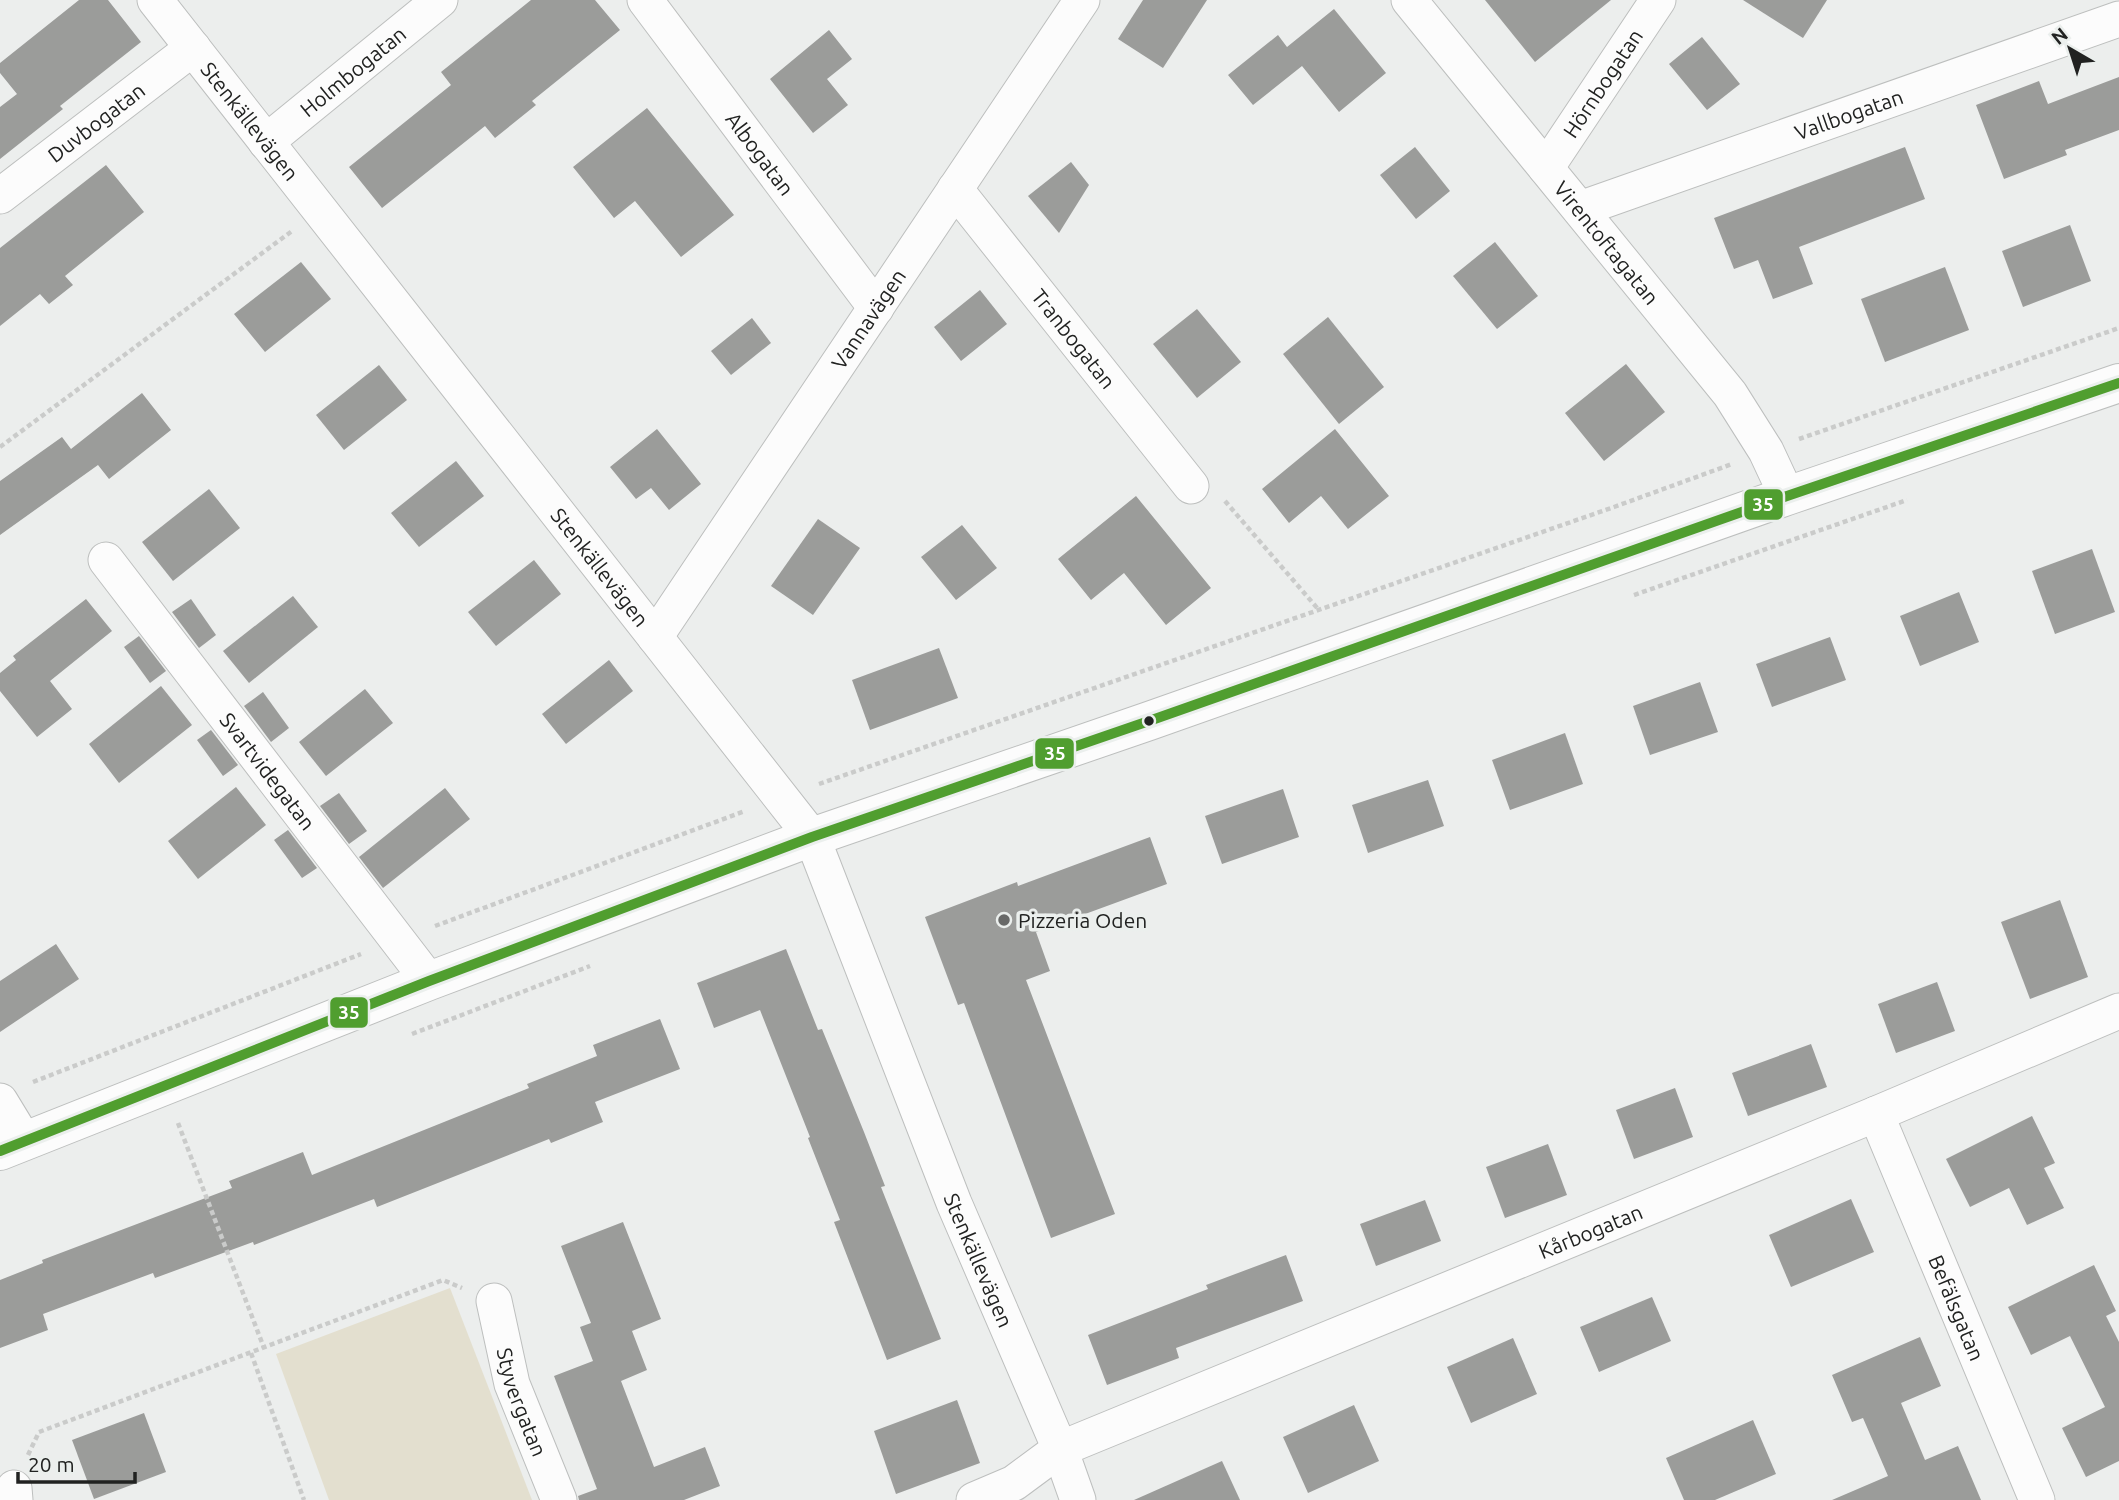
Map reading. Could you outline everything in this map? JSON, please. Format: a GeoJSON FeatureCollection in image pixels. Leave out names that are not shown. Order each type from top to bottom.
{"type":"FeatureCollection","features":[{"type":"Feature","properties":{"kind":"street","name":"Stenkällevägen"},"geometry":{"type":"LineString","coordinates":[[155,0],[812,837],[954,1203],[1059,1449],[1078,1500]]}},
{"type":"Feature","properties":{"kind":"street","name":"Holmbogatan"},"geometry":{"type":"LineString","coordinates":[[267,142],[440,0]]}},
{"type":"Feature","properties":{"kind":"street","name":"Albogatan"},"geometry":{"type":"LineString","coordinates":[[645,0],[876,308]]}},
{"type":"Feature","properties":{"kind":"street","name":"Vannavägen"},"geometry":{"type":"LineString","coordinates":[[655,637],[1082,0]]}},
{"type":"Feature","properties":{"kind":"street","name":"Virentoftagatan"},"geometry":{"type":"LineString","coordinates":[[1409,0],[1730,394],[1766,451],[1787,496]]}},
{"type":"Feature","properties":{"kind":"street","name":"Hörnbogatan"},"geometry":{"type":"LineString","coordinates":[[1546,168],[1658,0]]}},
{"type":"Feature","properties":{"kind":"street","name":"Vallbogatan"},"geometry":{"type":"LineString","coordinates":[[1580,209],[2119,19]]}},
{"type":"Feature","properties":{"kind":"street","name":"Duvbogatan"},"geometry":{"type":"LineString","coordinates":[[0,197],[193,48]]}},
{"type":"Feature","properties":{"kind":"street","name":"Tranbogatan"},"geometry":{"type":"LineString","coordinates":[[955,189],[1191,486]]}},
{"type":"Feature","properties":{"kind":"street"},"geometry":{"type":"LineString","coordinates":[[13,1093],[13,1146],[429,981],[812,837],[1787,496],[2119,383]]}},
{"type":"Feature","properties":{"kind":"street","name":"Svartvidegatan"},"geometry":{"type":"LineString","coordinates":[[106,560],[429,981]]}},
{"type":"Feature","properties":{"kind":"street","name":"Kårbogatan"},"geometry":{"type":"LineString","coordinates":[[974,1500],[1014,1483],[1059,1449],[1876,1114],[2119,1011]]}},
{"type":"Feature","properties":{"kind":"street","name":"Befälsgatan"},"geometry":{"type":"LineString","coordinates":[[1876,1114],[2038,1500]]}},
{"type":"Feature","properties":{"kind":"street","name":"Styvergatan"},"geometry":{"type":"LineString","coordinates":[[494,1301],[512,1384],[559,1500]]}},
{"type":"Feature","properties":{"kind":"path"},"geometry":{"type":"LineString","coordinates":[[0,447],[320,211]]}},
{"type":"Feature","properties":{"kind":"path"},"geometry":{"type":"LineString","coordinates":[[13,1093],[398,940],[781,798],[2119,328]]}},
{"type":"Feature","properties":{"kind":"path"},"geometry":{"type":"LineString","coordinates":[[1191,486],[1218,492],[1318,609]]}},
{"type":"Feature","properties":{"kind":"path"},"geometry":{"type":"LineString","coordinates":[[178,1122],[264,1348]]}},
{"type":"Feature","properties":{"kind":"path"},"geometry":{"type":"LineString","coordinates":[[14,1494],[39,1432],[443,1280],[494,1301]]}},
{"type":"Feature","properties":{"kind":"path"},"geometry":{"type":"LineString","coordinates":[[251,1353],[304,1500]]}},
{"type":"Feature","properties":{"kind":"shaded area"},"geometry":{"type":"Polygon","coordinates":[[[450,1288],[532,1500],[329,1500],[276,1354],[450,1288]]]}},
{"type":"Feature","properties":{"kind":"building"},"geometry":{"type":"Polygon","coordinates":[[[79,0],[108,0],[141,42],[60,106],[63,109],[0,159],[0,107],[17,94],[0,73],[0,63],[79,0]]]}},
{"type":"Feature","properties":{"kind":"building"},"geometry":{"type":"Polygon","coordinates":[[[531,0],[595,0],[620,30],[532,101],[536,105],[495,138],[485,126],[382,208],[349,167],[451,85],[441,72],[531,0]]]}},
{"type":"Feature","properties":{"kind":"building"},"geometry":{"type":"Polygon","coordinates":[[[1143,0],[1207,0],[1163,68],[1118,39],[1143,0]]]}},
{"type":"Feature","properties":{"kind":"building"},"geometry":{"type":"Polygon","coordinates":[[[1485,0],[1611,0],[1535,62],[1485,0]]]}},
{"type":"Feature","properties":{"kind":"building"},"geometry":{"type":"Polygon","coordinates":[[[1743,0],[1827,0],[1803,38],[1743,0]]]}},
{"type":"Feature","properties":{"kind":"building"},"geometry":{"type":"Polygon","coordinates":[[[1334,9],[1386,73],[1339,112],[1302,66],[1253,105],[1228,75],[1278,35],[1287,47],[1334,9]]]}},
{"type":"Feature","properties":{"kind":"building"},"geometry":{"type":"Polygon","coordinates":[[[829,30],[852,59],[827,79],[848,105],[813,133],[770,79],[829,30]]]}},
{"type":"Feature","properties":{"kind":"building"},"geometry":{"type":"Polygon","coordinates":[[[1702,37],[1740,84],[1707,110],[1669,64],[1702,37]]]}},
{"type":"Feature","properties":{"kind":"building"},"geometry":{"type":"Polygon","coordinates":[[[2119,77],[2119,130],[2065,150],[2067,155],[2004,179],[1976,105],[2039,81],[2048,104],[2119,77]]]}},
{"type":"Feature","properties":{"kind":"building"},"geometry":{"type":"Polygon","coordinates":[[[647,108],[734,215],[681,257],[635,201],[614,218],[573,167],[647,108]]]}},
{"type":"Feature","properties":{"kind":"building"},"geometry":{"type":"Polygon","coordinates":[[[1415,147],[1450,191],[1416,219],[1380,175],[1415,147]]]}},
{"type":"Feature","properties":{"kind":"building"},"geometry":{"type":"Polygon","coordinates":[[[1905,147],[1925,199],[1799,247],[1813,284],[1773,299],[1758,260],[1734,269],[1714,218],[1905,147]]]}},
{"type":"Feature","properties":{"kind":"building"},"geometry":{"type":"Polygon","coordinates":[[[1071,162],[1089,185],[1059,233],[1028,196],[1071,162]]]}},
{"type":"Feature","properties":{"kind":"building"},"geometry":{"type":"Polygon","coordinates":[[[106,165],[144,212],[65,276],[73,285],[49,304],[40,294],[0,326],[0,248],[106,165]]]}},
{"type":"Feature","properties":{"kind":"building"},"geometry":{"type":"Polygon","coordinates":[[[2070,225],[2091,281],[2023,307],[2002,251],[2070,225]]]}},
{"type":"Feature","properties":{"kind":"building"},"geometry":{"type":"Polygon","coordinates":[[[1495,242],[1538,296],[1497,329],[1453,276],[1495,242]]]}},
{"type":"Feature","properties":{"kind":"building"},"geometry":{"type":"Polygon","coordinates":[[[301,262],[331,299],[265,352],[234,314],[301,262]]]}},
{"type":"Feature","properties":{"kind":"building"},"geometry":{"type":"Polygon","coordinates":[[[1945,267],[1969,330],[1885,362],[1861,299],[1945,267]]]}},
{"type":"Feature","properties":{"kind":"building"},"geometry":{"type":"Polygon","coordinates":[[[980,290],[1007,324],[961,361],[934,327],[980,290]]]}},
{"type":"Feature","properties":{"kind":"building"},"geometry":{"type":"Polygon","coordinates":[[[1197,309],[1241,362],[1197,398],[1153,344],[1197,309]]]}},
{"type":"Feature","properties":{"kind":"building"},"geometry":{"type":"Polygon","coordinates":[[[1328,317],[1384,387],[1339,424],[1283,354],[1328,317]]]}},
{"type":"Feature","properties":{"kind":"building"},"geometry":{"type":"Polygon","coordinates":[[[752,318],[771,343],[731,375],[711,351],[752,318]]]}},
{"type":"Feature","properties":{"kind":"building"},"geometry":{"type":"Polygon","coordinates":[[[1626,364],[1665,412],[1604,461],[1565,413],[1626,364]]]}},
{"type":"Feature","properties":{"kind":"building"},"geometry":{"type":"Polygon","coordinates":[[[379,365],[407,400],[344,450],[316,415],[379,365]]]}},
{"type":"Feature","properties":{"kind":"building"},"geometry":{"type":"Polygon","coordinates":[[[142,393],[171,430],[109,479],[98,465],[0,535],[0,481],[62,437],[71,449],[142,393]]]}},
{"type":"Feature","properties":{"kind":"building"},"geometry":{"type":"Polygon","coordinates":[[[657,429],[701,484],[669,510],[651,488],[636,499],[610,467],[657,429]]]}},
{"type":"Feature","properties":{"kind":"building"},"geometry":{"type":"Polygon","coordinates":[[[1335,429],[1389,496],[1348,529],[1321,496],[1289,523],[1262,489],[1335,429]]]}},
{"type":"Feature","properties":{"kind":"building"},"geometry":{"type":"Polygon","coordinates":[[[456,461],[484,496],[419,547],[391,513],[456,461]]]}},
{"type":"Feature","properties":{"kind":"building"},"geometry":{"type":"Polygon","coordinates":[[[209,489],[240,528],[173,581],[142,542],[209,489]]]}},
{"type":"Feature","properties":{"kind":"building"},"geometry":{"type":"Polygon","coordinates":[[[1136,496],[1211,588],[1166,625],[1124,573],[1091,600],[1058,559],[1136,496]]]}},
{"type":"Feature","properties":{"kind":"building"},"geometry":{"type":"Polygon","coordinates":[[[818,519],[860,548],[813,615],[771,586],[818,519]]]}},
{"type":"Feature","properties":{"kind":"building"},"geometry":{"type":"Polygon","coordinates":[[[962,525],[997,568],[956,600],[921,557],[962,525]]]}},
{"type":"Feature","properties":{"kind":"building"},"geometry":{"type":"Polygon","coordinates":[[[2092,549],[2115,612],[2055,634],[2032,571],[2092,549]]]}},
{"type":"Feature","properties":{"kind":"building"},"geometry":{"type":"Polygon","coordinates":[[[534,560],[561,594],[496,646],[468,612],[534,560]]]}},
{"type":"Feature","properties":{"kind":"building"},"geometry":{"type":"Polygon","coordinates":[[[1959,592],[1979,642],[1920,666],[1900,616],[1959,592]]]}},
{"type":"Feature","properties":{"kind":"building"},"geometry":{"type":"Polygon","coordinates":[[[293,596],[318,627],[249,683],[223,651],[293,596]]]}},
{"type":"Feature","properties":{"kind":"building"},"geometry":{"type":"Polygon","coordinates":[[[86,599],[112,631],[50,681],[72,709],[37,737],[0,691],[0,673],[16,660],[13,656],[86,599]]]}},
{"type":"Feature","properties":{"kind":"building"},"geometry":{"type":"Polygon","coordinates":[[[191,599],[216,635],[199,648],[172,612],[191,599]]]}},
{"type":"Feature","properties":{"kind":"building"},"geometry":{"type":"Polygon","coordinates":[[[139,636],[166,671],[150,683],[124,647],[139,636]]]}},
{"type":"Feature","properties":{"kind":"building"},"geometry":{"type":"Polygon","coordinates":[[[1830,637],[1846,680],[1772,707],[1756,664],[1830,637]]]}},
{"type":"Feature","properties":{"kind":"building"},"geometry":{"type":"Polygon","coordinates":[[[939,648],[958,698],[870,730],[852,680],[939,648]]]}},
{"type":"Feature","properties":{"kind":"building"},"geometry":{"type":"Polygon","coordinates":[[[609,660],[633,691],[566,744],[542,714],[609,660]]]}},
{"type":"Feature","properties":{"kind":"building"},"geometry":{"type":"Polygon","coordinates":[[[1700,682],[1718,732],[1650,755],[1633,706],[1700,682]]]}},
{"type":"Feature","properties":{"kind":"building"},"geometry":{"type":"Polygon","coordinates":[[[161,686],[192,725],[119,783],[89,744],[161,686]]]}},
{"type":"Feature","properties":{"kind":"building"},"geometry":{"type":"Polygon","coordinates":[[[365,689],[393,723],[326,776],[299,742],[365,689]]]}},
{"type":"Feature","properties":{"kind":"building"},"geometry":{"type":"Polygon","coordinates":[[[263,692],[289,728],[271,742],[244,706],[263,692]]]}},
{"type":"Feature","properties":{"kind":"building"},"geometry":{"type":"Polygon","coordinates":[[[211,730],[238,765],[223,776],[197,740],[211,730]]]}},
{"type":"Feature","properties":{"kind":"building"},"geometry":{"type":"Polygon","coordinates":[[[1565,733],[1583,784],[1510,810],[1492,760],[1565,733]]]}},
{"type":"Feature","properties":{"kind":"building"},"geometry":{"type":"Polygon","coordinates":[[[1428,780],[1444,826],[1368,853],[1352,805],[1428,780]]]}},
{"type":"Feature","properties":{"kind":"building"},"geometry":{"type":"Polygon","coordinates":[[[236,787],[266,825],[198,879],[168,841],[236,787]]]}},
{"type":"Feature","properties":{"kind":"building"},"geometry":{"type":"Polygon","coordinates":[[[445,788],[470,819],[383,888],[359,857],[445,788]]]}},
{"type":"Feature","properties":{"kind":"building"},"geometry":{"type":"Polygon","coordinates":[[[1283,789],[1299,837],[1222,864],[1205,816],[1283,789]]]}},
{"type":"Feature","properties":{"kind":"building"},"geometry":{"type":"Polygon","coordinates":[[[339,793],[367,831],[349,844],[320,806],[339,793]]]}},
{"type":"Feature","properties":{"kind":"building"},"geometry":{"type":"Polygon","coordinates":[[[288,830],[317,868],[302,878],[274,840],[288,830]]]}},
{"type":"Feature","properties":{"kind":"building"},"geometry":{"type":"Polygon","coordinates":[[[1150,837],[1167,884],[1036,932],[1050,971],[1026,980],[1115,1214],[1051,1238],[964,1003],[958,1005],[925,917],[1017,882],[1018,886],[1150,837]]]}},
{"type":"Feature","properties":{"kind":"building"},"geometry":{"type":"Polygon","coordinates":[[[2060,900],[2088,977],[2030,999],[2001,922],[2060,900]]]}},
{"type":"Feature","properties":{"kind":"building"},"geometry":{"type":"Polygon","coordinates":[[[56,944],[79,979],[0,1032],[0,981],[56,944]]]}},
{"type":"Feature","properties":{"kind":"building"},"geometry":{"type":"Polygon","coordinates":[[[786,949],[818,1030],[822,1029],[864,1132],[885,1186],[881,1187],[941,1339],[887,1360],[834,1222],[840,1220],[808,1138],[810,1137],[760,1010],[714,1028],[697,983],[786,949]]]}},
{"type":"Feature","properties":{"kind":"building"},"geometry":{"type":"Polygon","coordinates":[[[1937,982],[1955,1031],[1896,1053],[1878,1004],[1937,982]]]}},
{"type":"Feature","properties":{"kind":"building"},"geometry":{"type":"Polygon","coordinates":[[[660,1019],[680,1069],[595,1102],[603,1122],[551,1143],[549,1139],[377,1207],[374,1199],[254,1245],[253,1242],[155,1278],[153,1273],[43,1314],[48,1330],[0,1348],[0,1280],[43,1263],[42,1260],[232,1188],[229,1181],[303,1152],[312,1175],[529,1088],[527,1084],[597,1056],[593,1045],[660,1019]]]}},
{"type":"Feature","properties":{"kind":"building"},"geometry":{"type":"Polygon","coordinates":[[[1811,1044],[1827,1087],[1748,1116],[1732,1073],[1811,1044]]]}},
{"type":"Feature","properties":{"kind":"building"},"geometry":{"type":"Polygon","coordinates":[[[1675,1088],[1693,1137],[1634,1159],[1616,1110],[1675,1088]]]}},
{"type":"Feature","properties":{"kind":"building"},"geometry":{"type":"Polygon","coordinates":[[[2032,1116],[2055,1163],[2044,1168],[2064,1208],[2027,1225],[2009,1188],[1970,1207],[1946,1159],[2032,1116]]]}},
{"type":"Feature","properties":{"kind":"building"},"geometry":{"type":"Polygon","coordinates":[[[1548,1144],[1567,1195],[1505,1218],[1486,1167],[1548,1144]]]}},
{"type":"Feature","properties":{"kind":"building"},"geometry":{"type":"Polygon","coordinates":[[[1851,1199],[1874,1252],[1791,1287],[1769,1235],[1851,1199]]]}},
{"type":"Feature","properties":{"kind":"building"},"geometry":{"type":"Polygon","coordinates":[[[1425,1200],[1441,1241],[1376,1266],[1360,1224],[1425,1200]]]}},
{"type":"Feature","properties":{"kind":"building"},"geometry":{"type":"Polygon","coordinates":[[[623,1222],[661,1319],[632,1331],[647,1370],[621,1381],[654,1467],[705,1447],[720,1486],[684,1500],[579,1500],[578,1496],[597,1489],[554,1376],[593,1361],[580,1327],[591,1323],[561,1246],[623,1222]]]}},
{"type":"Feature","properties":{"kind":"building"},"geometry":{"type":"Polygon","coordinates":[[[1286,1255],[1303,1301],[1176,1348],[1179,1358],[1107,1385],[1088,1335],[1208,1289],[1206,1285],[1286,1255]]]}},
{"type":"Feature","properties":{"kind":"building"},"geometry":{"type":"Polygon","coordinates":[[[2094,1265],[2116,1311],[2106,1316],[2119,1342],[2119,1461],[2086,1477],[2062,1428],[2105,1407],[2070,1336],[2031,1355],[2008,1307],[2094,1265]]]}},
{"type":"Feature","properties":{"kind":"building"},"geometry":{"type":"Polygon","coordinates":[[[1652,1297],[1671,1341],[1599,1372],[1580,1327],[1652,1297]]]}},
{"type":"Feature","properties":{"kind":"building"},"geometry":{"type":"Polygon","coordinates":[[[1920,1337],[1941,1386],[1901,1403],[1925,1460],[1958,1446],[1981,1500],[1832,1500],[1888,1476],[1863,1418],[1852,1422],[1832,1375],[1920,1337]]]}},
{"type":"Feature","properties":{"kind":"building"},"geometry":{"type":"Polygon","coordinates":[[[1513,1338],[1537,1394],[1471,1423],[1447,1367],[1513,1338]]]}},
{"type":"Feature","properties":{"kind":"building"},"geometry":{"type":"Polygon","coordinates":[[[957,1400],[980,1463],[896,1494],[874,1431],[957,1400]]]}},
{"type":"Feature","properties":{"kind":"building"},"geometry":{"type":"Polygon","coordinates":[[[1354,1405],[1379,1461],[1308,1493],[1283,1437],[1354,1405]]]}},
{"type":"Feature","properties":{"kind":"building"},"geometry":{"type":"Polygon","coordinates":[[[144,1413],[166,1472],[94,1499],[72,1440],[144,1413]]]}},
{"type":"Feature","properties":{"kind":"building"},"geometry":{"type":"Polygon","coordinates":[[[1753,1420],[1776,1474],[1715,1500],[1684,1500],[1666,1458],[1753,1420]]]}},
{"type":"Feature","properties":{"kind":"building"},"geometry":{"type":"Polygon","coordinates":[[[1222,1461],[1240,1500],[1134,1500],[1222,1461]]]}},
{"type":"Feature","properties":{"kind":"transit line","name":"35"},"geometry":{"type":"LineString","coordinates":[[0,1151],[429,981],[812,837],[1787,496],[2119,383]]}},
{"type":"Feature","properties":{"kind":"place","name":"Pizzeria Oden"},"geometry":{"type":"Point","coordinates":[1004,920]}}]}
